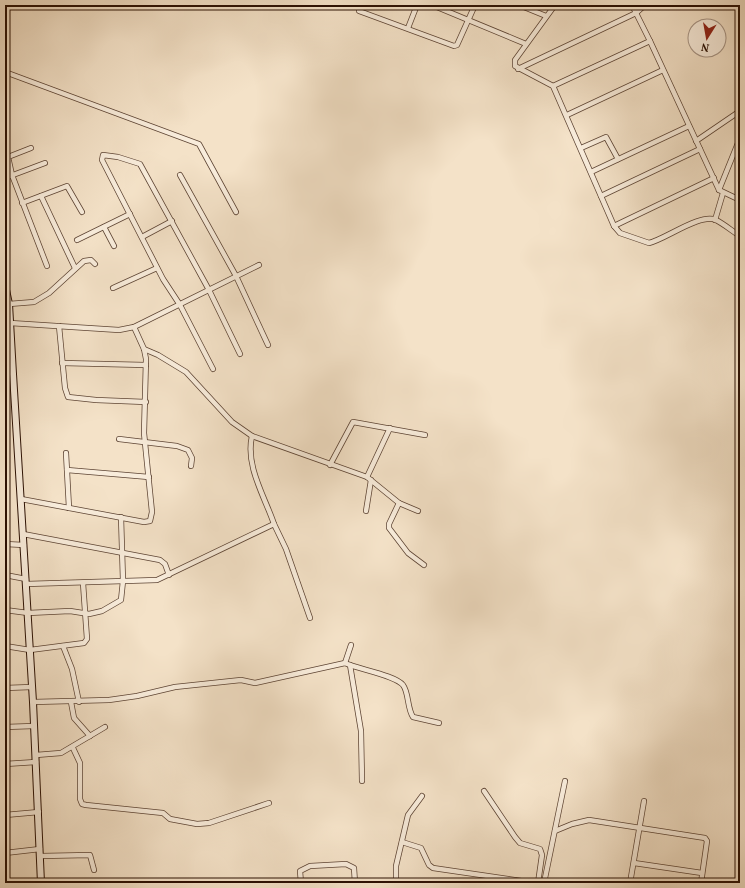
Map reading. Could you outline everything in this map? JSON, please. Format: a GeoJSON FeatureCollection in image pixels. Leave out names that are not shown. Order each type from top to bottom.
{"type":"FeatureCollection","features":[{"type":"Feature","properties":{"kind":"street"},"geometry":{"type":"LineString","coordinates":[[359,5],[359,11],[456,46],[474,5]]}},
{"type":"Feature","properties":{"kind":"street"},"geometry":{"type":"LineString","coordinates":[[408,28],[417,5]]}},
{"type":"Feature","properties":{"kind":"street"},"geometry":{"type":"LineString","coordinates":[[432,5],[526,44]]}},
{"type":"Feature","properties":{"kind":"street"},"geometry":{"type":"LineString","coordinates":[[519,5],[546,16]]}},
{"type":"Feature","properties":{"kind":"street"},"geometry":{"type":"LineString","coordinates":[[555,5],[515,60],[515,66],[518,69],[553,86],[614,226],[620,233],[649,243],[697,222],[708,219],[715,220],[740,236]]}},
{"type":"Feature","properties":{"kind":"street"},"geometry":{"type":"LineString","coordinates":[[632,5],[721,192],[740,200]]}},
{"type":"Feature","properties":{"kind":"street"},"geometry":{"type":"LineString","coordinates":[[518,69],[636,13],[645,5]]}},
{"type":"Feature","properties":{"kind":"street"},"geometry":{"type":"LineString","coordinates":[[553,86],[650,41]]}},
{"type":"Feature","properties":{"kind":"street"},"geometry":{"type":"LineString","coordinates":[[566,115],[663,70]]}},
{"type":"Feature","properties":{"kind":"street"},"geometry":{"type":"LineString","coordinates":[[5,72],[199,144],[236,212]]}},
{"type":"Feature","properties":{"kind":"street"},"geometry":{"type":"LineString","coordinates":[[696,141],[740,111]]}},
{"type":"Feature","properties":{"kind":"street"},"geometry":{"type":"LineString","coordinates":[[591,172],[689,126]]}},
{"type":"Feature","properties":{"kind":"street"},"geometry":{"type":"LineString","coordinates":[[581,148],[606,137],[618,159]]}},
{"type":"Feature","properties":{"kind":"street"},"geometry":{"type":"LineString","coordinates":[[715,220],[721,192],[740,138]]}},
{"type":"Feature","properties":{"kind":"street"},"geometry":{"type":"LineString","coordinates":[[31,148],[9,156],[12,175],[47,266]]}},
{"type":"Feature","properties":{"kind":"street"},"geometry":{"type":"LineString","coordinates":[[601,196],[700,150]]}},
{"type":"Feature","properties":{"kind":"street"},"geometry":{"type":"LineString","coordinates":[[213,368],[180,305],[157,268],[102,160],[103,155],[118,157],[140,164],[209,290],[240,354]]}},
{"type":"Feature","properties":{"kind":"street"},"geometry":{"type":"LineString","coordinates":[[5,178],[45,163]]}},
{"type":"Feature","properties":{"kind":"street"},"geometry":{"type":"LineString","coordinates":[[180,175],[236,276],[268,345]]}},
{"type":"Feature","properties":{"kind":"street"},"geometry":{"type":"LineString","coordinates":[[614,226],[714,178]]}},
{"type":"Feature","properties":{"kind":"street"},"geometry":{"type":"LineString","coordinates":[[22,203],[67,186],[82,212]]}},
{"type":"Feature","properties":{"kind":"street"},"geometry":{"type":"LineString","coordinates":[[41,196],[74,268]]}},
{"type":"Feature","properties":{"kind":"street"},"geometry":{"type":"LineString","coordinates":[[77,240],[130,214]]}},
{"type":"Feature","properties":{"kind":"street"},"geometry":{"type":"LineString","coordinates":[[142,237],[172,221]]}},
{"type":"Feature","properties":{"kind":"street"},"geometry":{"type":"LineString","coordinates":[[104,227],[114,246]]}},
{"type":"Feature","properties":{"kind":"street"},"geometry":{"type":"LineString","coordinates":[[7,302],[34,302],[49,293],[66,279],[74,268],[88,260],[95,264]]}},
{"type":"Feature","properties":{"kind":"street"},"geometry":{"type":"LineString","coordinates":[[10,323],[119,330],[134,327],[259,265]]}},
{"type":"Feature","properties":{"kind":"street"},"geometry":{"type":"LineString","coordinates":[[113,288],[157,268]]}},
{"type":"Feature","properties":{"kind":"street"},"geometry":{"type":"LineString","coordinates":[[5,286],[10,323],[24,545],[36,755],[41,883]]}},
{"type":"Feature","properties":{"kind":"street"},"geometry":{"type":"LineString","coordinates":[[59,326],[65,388],[68,396],[96,400],[146,402]]}},
{"type":"Feature","properties":{"kind":"street"},"geometry":{"type":"LineString","coordinates":[[21,499],[144,522],[150,521],[152,512],[144,433],[146,365],[144,348],[134,327]]}},
{"type":"Feature","properties":{"kind":"street"},"geometry":{"type":"LineString","coordinates":[[144,348],[158,354],[186,372],[232,422],[252,436],[367,477],[399,503],[418,511]]}},
{"type":"Feature","properties":{"kind":"street"},"geometry":{"type":"LineString","coordinates":[[62,363],[146,365]]}},
{"type":"Feature","properties":{"kind":"street"},"geometry":{"type":"LineString","coordinates":[[330,465],[353,422],[425,435]]}},
{"type":"Feature","properties":{"kind":"street"},"geometry":{"type":"LineString","coordinates":[[367,477],[390,428]]}},
{"type":"Feature","properties":{"kind":"street"},"geometry":{"type":"LineString","coordinates":[[252,436],[250,443],[252,463],[274,524],[289,557],[310,618]]}},
{"type":"Feature","properties":{"kind":"street"},"geometry":{"type":"LineString","coordinates":[[119,439],[146,441],[188,450],[192,458],[191,466]]}},
{"type":"Feature","properties":{"kind":"street"},"geometry":{"type":"LineString","coordinates":[[66,453],[69,508]]}},
{"type":"Feature","properties":{"kind":"street"},"geometry":{"type":"LineString","coordinates":[[67,470],[149,477]]}},
{"type":"Feature","properties":{"kind":"street"},"geometry":{"type":"LineString","coordinates":[[366,511],[371,480]]}},
{"type":"Feature","properties":{"kind":"street"},"geometry":{"type":"LineString","coordinates":[[399,503],[389,524],[389,528],[408,553],[424,565]]}},
{"type":"Feature","properties":{"kind":"street"},"geometry":{"type":"LineString","coordinates":[[5,610],[28,613],[70,611],[89,614],[102,611],[121,600],[123,554],[121,517]]}},
{"type":"Feature","properties":{"kind":"street"},"geometry":{"type":"LineString","coordinates":[[5,575],[26,582],[157,580],[274,524]]}},
{"type":"Feature","properties":{"kind":"street"},"geometry":{"type":"LineString","coordinates":[[23,534],[160,560],[164,564],[169,575]]}},
{"type":"Feature","properties":{"kind":"street"},"geometry":{"type":"LineString","coordinates":[[5,544],[24,545]]}},
{"type":"Feature","properties":{"kind":"street"},"geometry":{"type":"LineString","coordinates":[[5,646],[30,650],[80,644],[86,641],[83,582]]}},
{"type":"Feature","properties":{"kind":"street"},"geometry":{"type":"LineString","coordinates":[[351,645],[347,664],[361,731],[362,781]]}},
{"type":"Feature","properties":{"kind":"street"},"geometry":{"type":"LineString","coordinates":[[63,646],[72,669],[79,702]]}},
{"type":"Feature","properties":{"kind":"street"},"geometry":{"type":"LineString","coordinates":[[33,702],[79,702],[137,696],[174,687],[202,683],[241,680],[255,683],[347,664],[360,669],[371,670],[402,684],[413,717],[439,723]]}},
{"type":"Feature","properties":{"kind":"street"},"geometry":{"type":"LineString","coordinates":[[5,688],[32,687]]}},
{"type":"Feature","properties":{"kind":"street"},"geometry":{"type":"LineString","coordinates":[[71,702],[74,718],[90,736]]}},
{"type":"Feature","properties":{"kind":"street"},"geometry":{"type":"LineString","coordinates":[[5,727],[34,726]]}},
{"type":"Feature","properties":{"kind":"street"},"geometry":{"type":"LineString","coordinates":[[36,755],[61,753],[73,748],[106,727]]}},
{"type":"Feature","properties":{"kind":"street"},"geometry":{"type":"LineString","coordinates":[[73,748],[80,763],[80,799],[82,804],[163,813],[170,819],[197,824],[209,823],[269,804]]}},
{"type":"Feature","properties":{"kind":"street"},"geometry":{"type":"LineString","coordinates":[[5,764],[36,762]]}},
{"type":"Feature","properties":{"kind":"street"},"geometry":{"type":"LineString","coordinates":[[544,883],[565,781]]}},
{"type":"Feature","properties":{"kind":"street"},"geometry":{"type":"LineString","coordinates":[[484,791],[520,843],[540,849],[542,855],[538,883]]}},
{"type":"Feature","properties":{"kind":"street"},"geometry":{"type":"LineString","coordinates":[[396,883],[396,866],[409,811],[422,796]]}},
{"type":"Feature","properties":{"kind":"street"},"geometry":{"type":"LineString","coordinates":[[630,883],[644,801]]}},
{"type":"Feature","properties":{"kind":"street"},"geometry":{"type":"LineString","coordinates":[[5,815],[38,812]]}},
{"type":"Feature","properties":{"kind":"street"},"geometry":{"type":"LineString","coordinates":[[555,831],[572,824],[590,820],[707,839],[701,883]]}},
{"type":"Feature","properties":{"kind":"street"},"geometry":{"type":"LineString","coordinates":[[402,842],[421,848],[429,865],[433,868],[535,883]]}},
{"type":"Feature","properties":{"kind":"street"},"geometry":{"type":"LineString","coordinates":[[5,852],[40,849]]}},
{"type":"Feature","properties":{"kind":"street"},"geometry":{"type":"LineString","coordinates":[[40,856],[90,855],[94,870]]}},
{"type":"Feature","properties":{"kind":"street"},"geometry":{"type":"LineString","coordinates":[[634,863],[702,873]]}},
{"type":"Feature","properties":{"kind":"street"},"geometry":{"type":"LineString","coordinates":[[301,883],[300,871],[305,868],[310,866],[346,864],[354,868],[355,883]]}}]}
